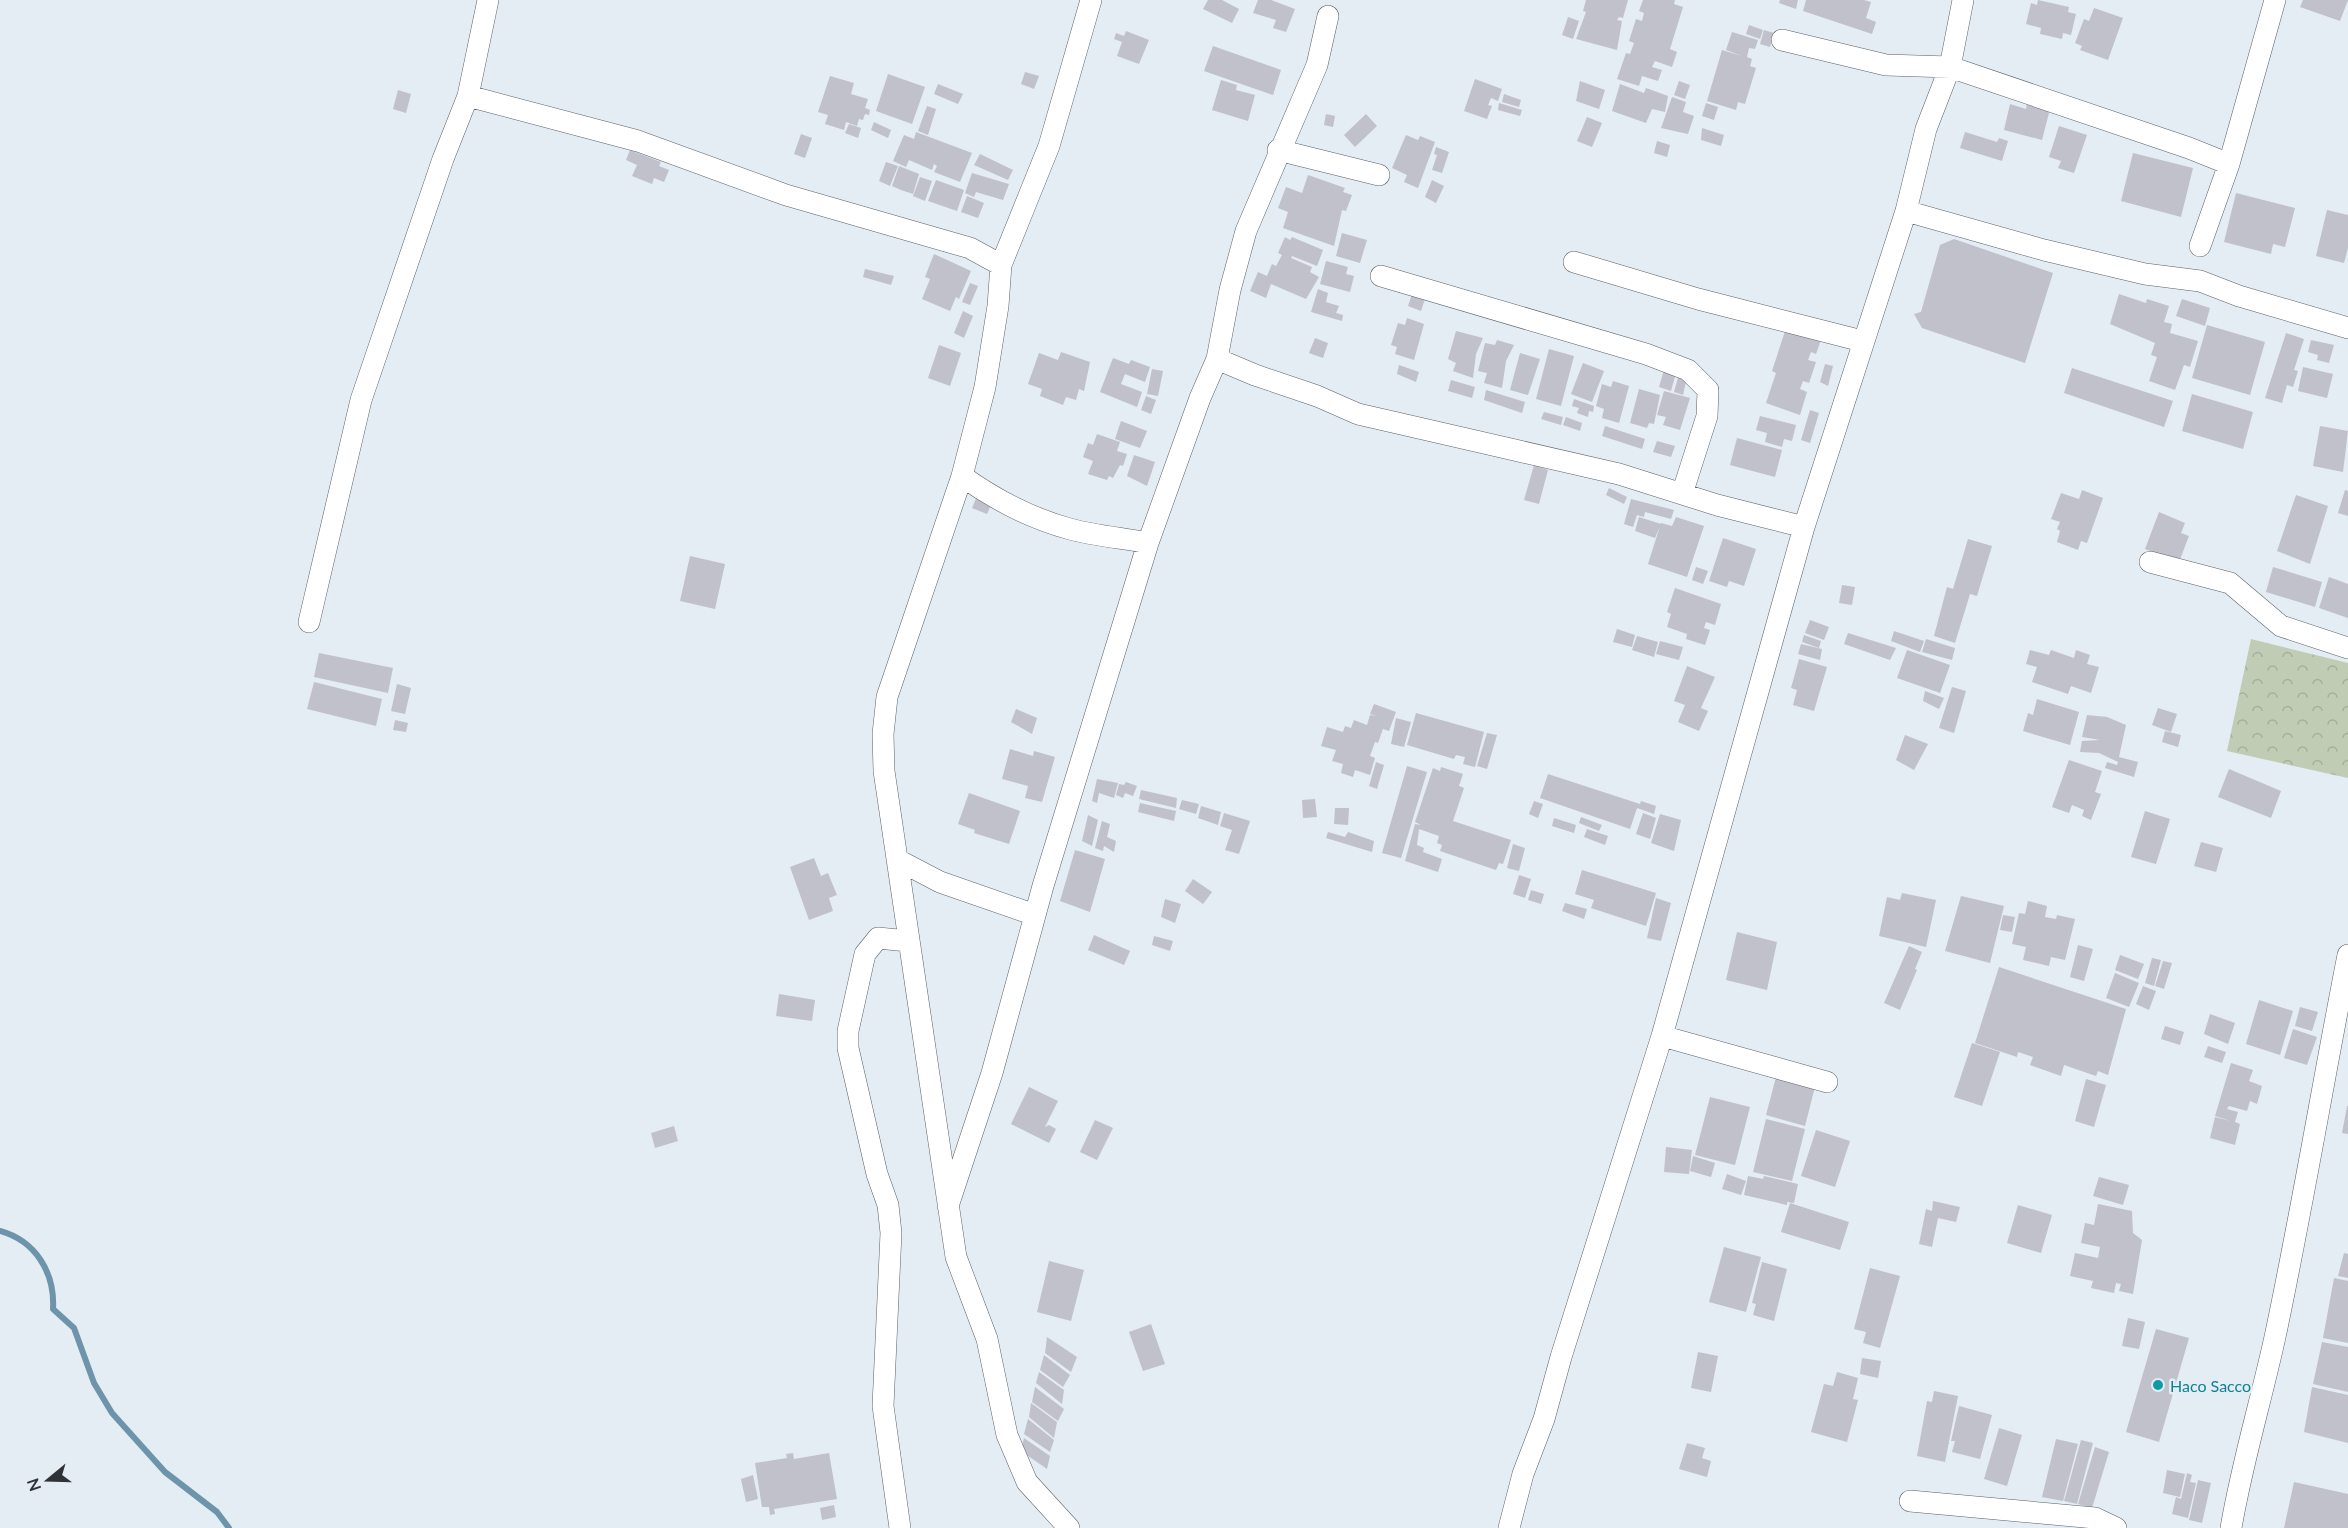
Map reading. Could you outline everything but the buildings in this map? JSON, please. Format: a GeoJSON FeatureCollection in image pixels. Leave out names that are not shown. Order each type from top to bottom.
{"type":"FeatureCollection","features":[{"type":"Feature","properties":{"kind":"street"},"geometry":{"type":"LineString","coordinates":[[309,622],[360,400],[442,159],[468,96],[488,0]]}},
{"type":"Feature","properties":{"kind":"street"},"geometry":{"type":"LineString","coordinates":[[1069,1528],[1027,1482],[1007,1435],[987,1339],[956,1257],[947,1209],[884,771],[883,734],[887,697],[963,476],[985,387],[998,306],[1001,265],[1049,146],[1091,0]]}},
{"type":"Feature","properties":{"kind":"street"},"geometry":{"type":"LineString","coordinates":[[1509,1528],[1523,1474],[1544,1419],[1561,1357],[1662,1036],[1804,527],[1862,341],[1906,211],[1926,129],[1950,67],[1963,0]]}},
{"type":"Feature","properties":{"kind":"street"},"geometry":{"type":"LineString","coordinates":[[2200,246],[2229,164],[2275,0]]}},
{"type":"Feature","properties":{"kind":"street"},"geometry":{"type":"LineString","coordinates":[[947,1209],[992,1073],[1035,915],[1148,543],[1200,398],[1217,359],[1230,290],[1246,231],[1278,150],[1317,65],[1328,16]]}},
{"type":"Feature","properties":{"kind":"street"},"geometry":{"type":"LineString","coordinates":[[1782,40],[1886,65],[1950,67],[2189,148],[2229,164]]}},
{"type":"Feature","properties":{"kind":"street"},"geometry":{"type":"LineString","coordinates":[[468,96],[638,141],[786,195],[970,248],[1001,265]]}},
{"type":"Feature","properties":{"kind":"street"},"geometry":{"type":"LineString","coordinates":[[1278,150],[1379,175]]}},
{"type":"Feature","properties":{"kind":"street"},"geometry":{"type":"LineString","coordinates":[[1906,211],[2055,253],[2145,274],[2200,281],[2239,296],[2348,328]]}},
{"type":"Feature","properties":{"kind":"street"},"geometry":{"type":"LineString","coordinates":[[1574,262],[1698,299],[1862,341]]}},
{"type":"Feature","properties":{"kind":"street"},"geometry":{"type":"LineString","coordinates":[[1381,276],[1646,354],[1688,370],[1708,390],[1709,399],[1707,416],[1682,494]]}},
{"type":"Feature","properties":{"kind":"street"},"geometry":{"type":"LineString","coordinates":[[1217,359],[1255,375],[1317,396],[1358,414],[1619,474],[1682,494],[1804,527]]}},
{"type":"Feature","properties":{"kind":"street"},"geometry":{"type":"LineString","coordinates":[[963,476],[982,490],[1021,510],[1068,529],[1148,543]]}},
{"type":"Feature","properties":{"kind":"street"},"geometry":{"type":"LineString","coordinates":[[2150,562],[2230,583],[2281,626],[2348,648]]}},
{"type":"Feature","properties":{"kind":"street"},"geometry":{"type":"LineString","coordinates":[[898,860],[940,882],[1035,915]]}},
{"type":"Feature","properties":{"kind":"street"},"geometry":{"type":"LineString","coordinates":[[900,1528],[883,1406],[891,1233],[888,1205],[877,1174],[848,1048],[848,1031],[865,954],[878,938],[908,941]]}},
{"type":"Feature","properties":{"kind":"street"},"geometry":{"type":"LineString","coordinates":[[2231,1528],[2238,1484],[2274,1340],[2295,1240],[2348,955]]}},
{"type":"Feature","properties":{"kind":"street"},"geometry":{"type":"LineString","coordinates":[[1662,1036],[1827,1082]]}},
{"type":"Feature","properties":{"kind":"street"},"geometry":{"type":"LineString","coordinates":[[1910,1501],[2095,1518],[2116,1528]]}},
{"type":"Feature","properties":{"kind":"green space"},"geometry":{"type":"Polygon","coordinates":[[[2251,639],[2348,663],[2348,778],[2227,751],[2251,639]]]}},
{"type":"Feature","properties":{"kind":"waterway"},"geometry":{"type":"LineString","coordinates":[[0,1231],[24,1242],[41,1260],[51,1283],[53,1309],[74,1328],[94,1383],[112,1413],[165,1472],[217,1512],[229,1528]]}},
{"type":"Feature","properties":{"kind":"place","name":"Haco Sacco"},"geometry":{"type":"Point","coordinates":[2158,1385]}}]}
